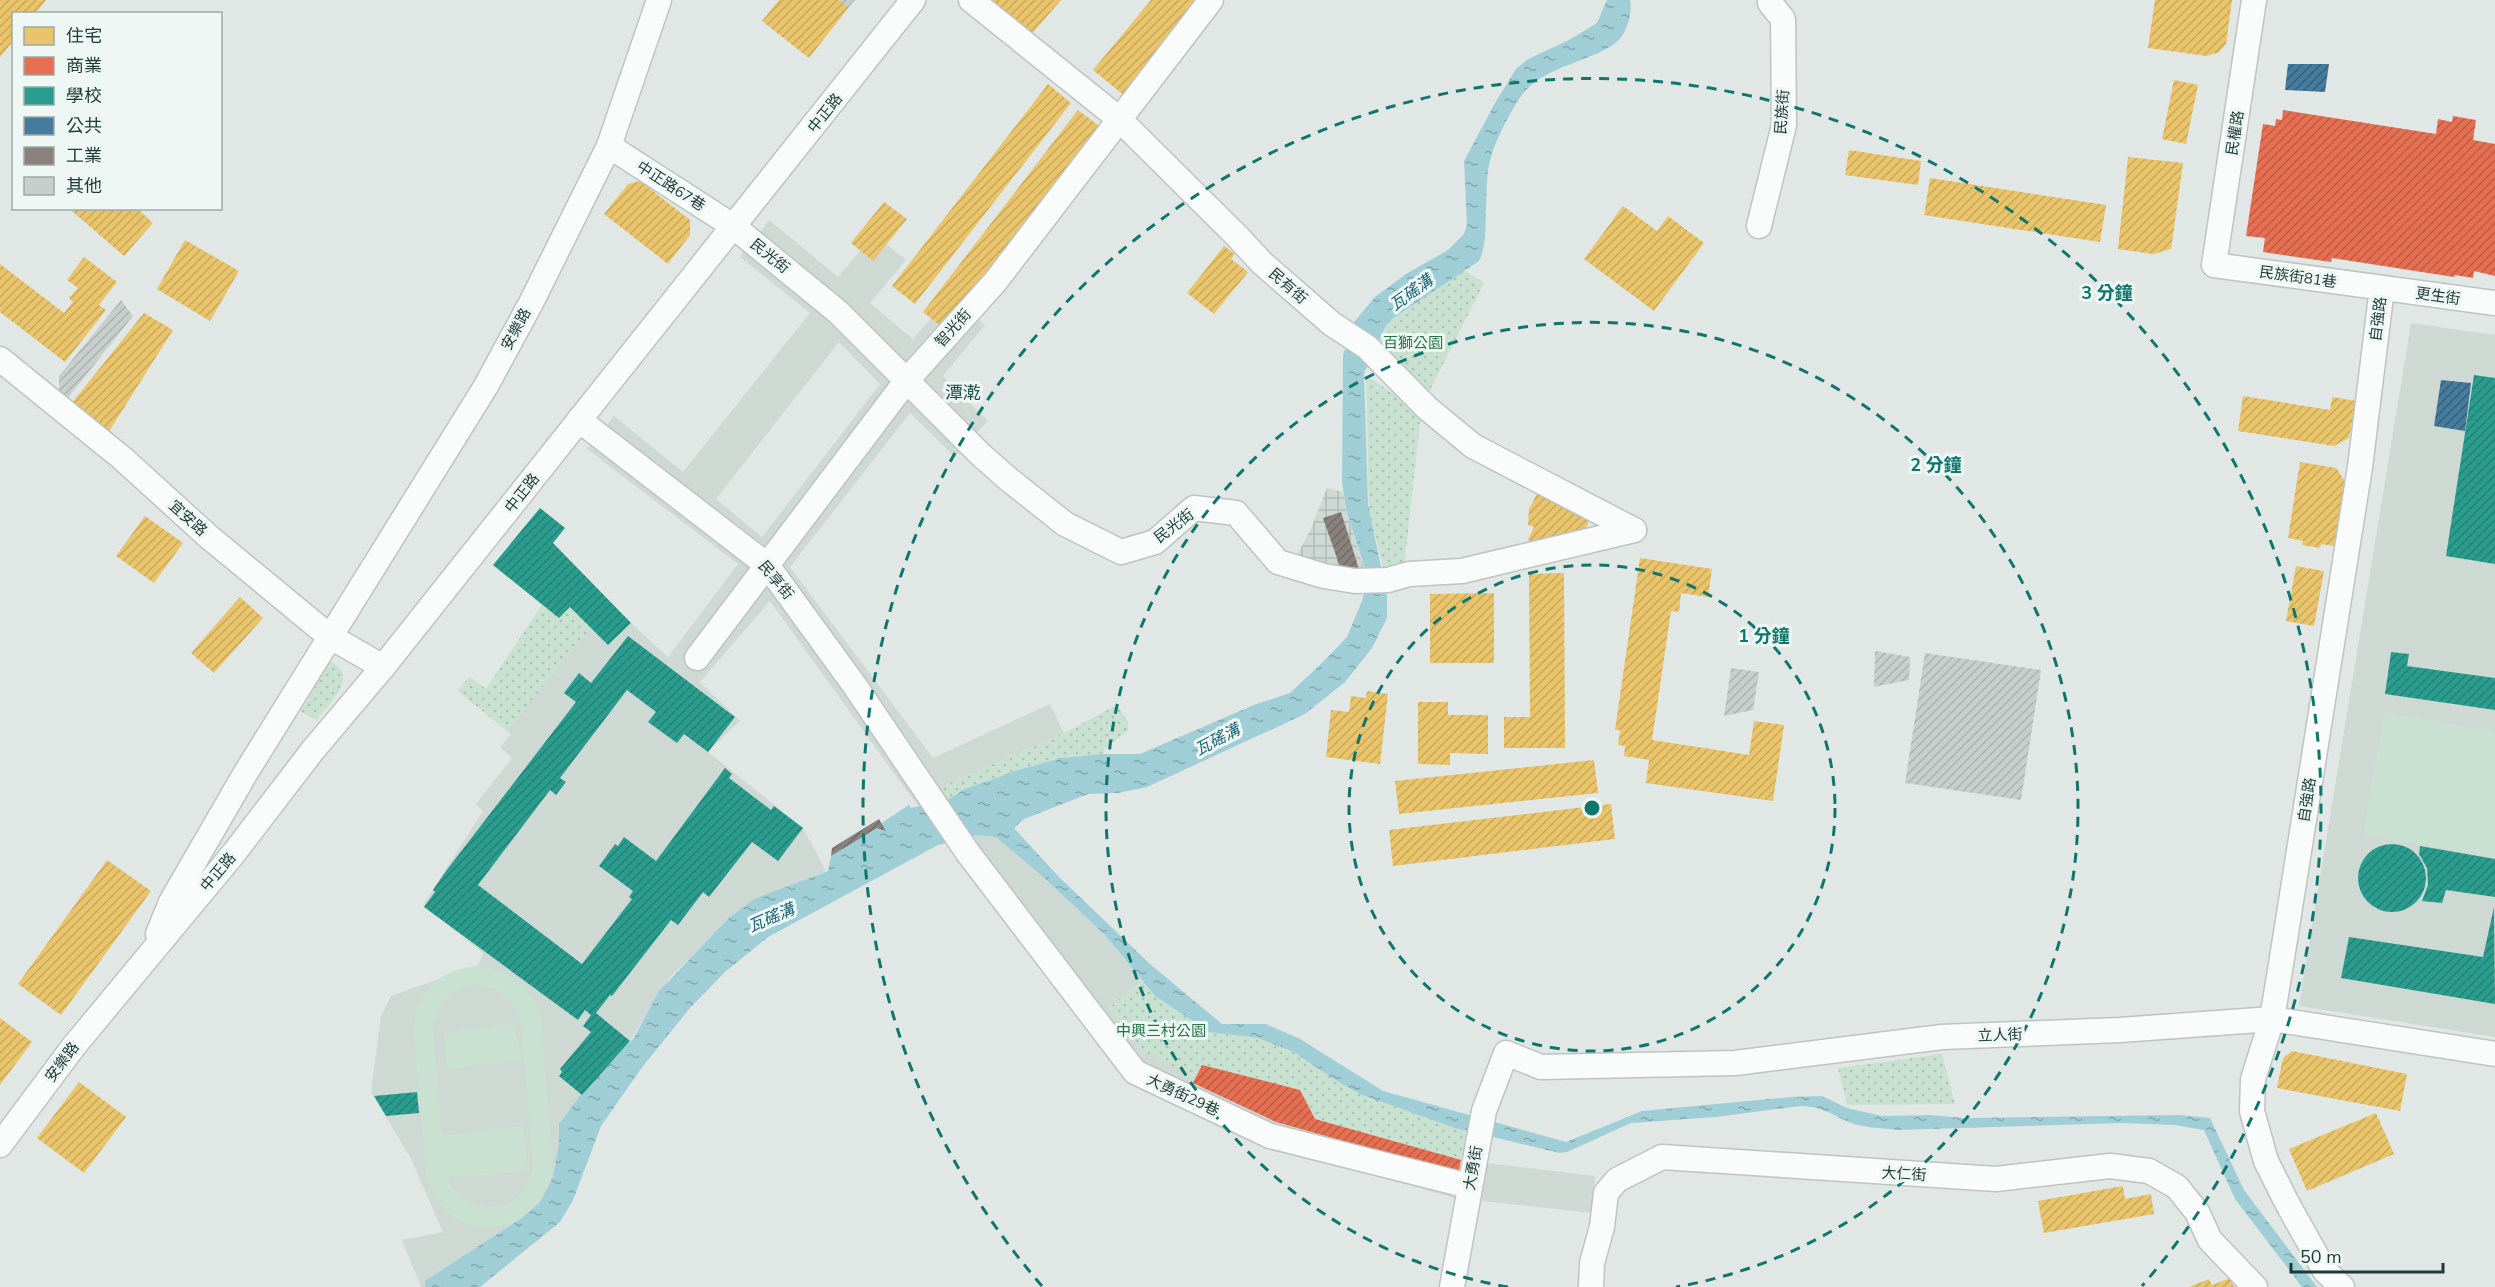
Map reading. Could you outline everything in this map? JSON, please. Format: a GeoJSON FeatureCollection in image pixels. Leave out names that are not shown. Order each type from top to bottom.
{"type":"FeatureCollection","features":[{"type":"Feature","properties":{"kind":"street","name":"安樂路"},"geometry":{"type":"LineString","coordinates":[[150,954],[171,902],[245,774],[486,386],[532,301],[609,146],[659,0]]}},
{"type":"Feature","properties":{"kind":"street","name":"中正路"},"geometry":{"type":"LineString","coordinates":[[126,982],[234,853],[313,750],[383,667],[913,0]]}},
{"type":"Feature","properties":{"kind":"street","name":"民有街"},"geometry":{"type":"LineString","coordinates":[[972,0],[1118,118],[1262,263],[1332,324],[1367,346],[1427,408],[1473,446],[1634,530]]}},
{"type":"Feature","properties":{"kind":"street","name":"智光街"},"geometry":{"type":"LineString","coordinates":[[697,658],[907,380],[994,282],[1211,0]]}},
{"type":"Feature","properties":{"kind":"street","name":"民族街"},"geometry":{"type":"LineString","coordinates":[[1759,226],[1784,124],[1783,19],[1770,0]]}},
{"type":"Feature","properties":{"kind":"street","name":"民權路"},"geometry":{"type":"LineString","coordinates":[[2214,265],[2254,0]]}},
{"type":"Feature","properties":{"kind":"street","name":"中正路67巷"},"geometry":{"type":"LineString","coordinates":[[609,146],[733,226]]}},
{"type":"Feature","properties":{"kind":"street","name":"民光街"},"geometry":{"type":"LineString","coordinates":[[733,226],[838,312],[1007,478],[1065,524],[1121,552],[1155,542],[1194,508],[1236,513],[1278,562],[1324,576],[1355,581],[1388,580],[1409,574],[1462,571],[1634,530]]}},
{"type":"Feature","properties":{"kind":"street","name":"民族街81巷"},"geometry":{"type":"LineString","coordinates":[[2214,265],[2382,288]]}},
{"type":"Feature","properties":{"kind":"street","name":"更生街"},"geometry":{"type":"LineString","coordinates":[[2382,288],[2495,303]]}},
{"type":"Feature","properties":{"kind":"street","name":"自強路"},"geometry":{"type":"LineString","coordinates":[[2342,1287],[2325,1271],[2266,1161],[2252,1111],[2253,1079],[2272,1019],[2360,467],[2382,288]]}},
{"type":"Feature","properties":{"kind":"street","name":"宜安路"},"geometry":{"type":"LineString","coordinates":[[0,359],[122,458],[209,537],[329,636],[383,667]]}},
{"type":"Feature","properties":{"kind":"street","name":"民享街"},"geometry":{"type":"LineString","coordinates":[[579,420],[767,565],[924,785]]}},
{"type":"Feature","properties":{"kind":"street","name":"大勇街29巷"},"geometry":{"type":"LineString","coordinates":[[924,785],[968,853],[1135,1072],[1270,1136],[1469,1186]]}},
{"type":"Feature","properties":{"kind":"street","name":"安樂路"},"geometry":{"type":"LineString","coordinates":[[0,1145],[74,1046],[126,982]]}},
{"type":"Feature","properties":{"kind":"street","name":"立人街"},"geometry":{"type":"LineString","coordinates":[[1506,1053],[1541,1067],[1735,1063],[1942,1037],[2120,1030],[2272,1019],[2495,1054]]}},
{"type":"Feature","properties":{"kind":"street","name":"大勇街"},"geometry":{"type":"LineString","coordinates":[[1452,1287],[1484,1111],[1506,1053]]}},
{"type":"Feature","properties":{"kind":"street","name":"大仁街"},"geometry":{"type":"LineString","coordinates":[[1591,1287],[1592,1263],[1602,1227],[1606,1193],[1617,1180],[1662,1157],[1996,1179],[2110,1166],[2149,1171],[2178,1187],[2197,1212],[2210,1240],[2255,1287]]}},
{"type":"Feature","properties":{"kind":"shaded area"},"geometry":{"type":"Polygon","coordinates":[[[769,220],[838,277],[874,234],[906,260],[870,303],[913,339],[950,296],[985,325],[943,376],[988,421],[955,457],[910,413],[790,567],[933,758],[1050,704],[1064,733],[941,787],[1104,934],[1141,980],[1109,1008],[1145,1052],[1196,1077],[1202,1065],[1300,1090],[1461,1160],[1595,1176],[1592,1213],[1455,1198],[1264,1145],[1123,1077],[898,779],[770,601],[700,682],[740,721],[708,752],[803,828],[826,871],[747,904],[670,977],[620,1057],[547,1206],[429,1287],[421,1287],[402,1240],[443,1232],[410,1157],[371,1092],[381,1016],[391,996],[478,965],[483,953],[423,905],[483,811],[476,804],[512,758],[500,747],[511,734],[458,691],[469,677],[486,689],[542,605],[493,565],[540,508],[565,528],[553,543],[631,623],[668,657],[738,564],[587,449],[614,416],[683,472],[810,313],[740,257],[769,220]],[[839,342],[716,499],[762,537],[880,384],[839,342]]]}},
{"type":"Feature","properties":{"kind":"shaded area"},"geometry":{"type":"Polygon","coordinates":[[[2411,323],[2495,335],[2495,1037],[2299,1006],[2411,323]]]}},
{"type":"Feature","properties":{"kind":"shaded area"},"geometry":{"type":"Polygon","coordinates":[[[1327,488],[1343,492],[1365,573],[1295,559],[1310,531],[1327,488]]]}},
{"type":"Feature","properties":{"kind":"green space","name":"百獅公園"},"geometry":{"type":"Polygon","coordinates":[[[1454,264],[1484,283],[1424,402],[1362,347],[1410,291],[1454,264]]]}},
{"type":"Feature","properties":{"kind":"green space","name":"百獅公園"},"geometry":{"type":"Polygon","coordinates":[[[1366,375],[1421,413],[1404,568],[1384,570],[1369,511],[1366,375]]]}},
{"type":"Feature","properties":{"kind":"green space"},"geometry":{"type":"Polygon","coordinates":[[[542,605],[559,618],[570,607],[591,627],[507,731],[458,691],[469,677],[486,689],[542,605]]]}},
{"type":"Feature","properties":{"kind":"green space"},"geometry":{"type":"Polygon","coordinates":[[[332,662],[340,668],[343,682],[340,690],[317,720],[301,712],[329,663],[332,662]]]}},
{"type":"Feature","properties":{"kind":"green space"},"geometry":{"type":"Polygon","coordinates":[[[1117,705],[1128,722],[1128,731],[1105,748],[1103,754],[1063,759],[1023,769],[985,782],[949,799],[941,787],[1064,733],[1117,705]]]}},
{"type":"Feature","properties":{"kind":"green space"},"geometry":{"type":"Polygon","coordinates":[[[2384,713],[2495,731],[2495,857],[2363,835],[2384,713]]]}},
{"type":"Feature","properties":{"kind":"green space"},"geometry":{"type":"Polygon","coordinates":[[[480,966],[511,976],[526,989],[541,1018],[553,1165],[551,1178],[541,1201],[532,1210],[522,1218],[499,1226],[473,1226],[456,1219],[437,1200],[426,1175],[413,1027],[421,1001],[434,983],[443,976],[480,966]],[[470,986],[450,996],[437,1013],[433,1028],[442,1136],[523,1126],[528,1171],[447,1179],[457,1193],[469,1202],[482,1207],[496,1207],[508,1203],[519,1195],[528,1182],[533,1166],[521,1022],[509,999],[496,990],[470,986]]]}},
{"type":"Feature","properties":{"kind":"green space","name":"中興三村公園"},"geometry":{"type":"Polygon","coordinates":[[[1141,980],[1155,996],[1209,1032],[1258,1038],[1294,1052],[1360,1094],[1467,1131],[1461,1160],[1315,1119],[1300,1090],[1202,1065],[1196,1077],[1145,1053],[1109,1008],[1141,980]]]}},
{"type":"Feature","properties":{"kind":"green space"},"geometry":{"type":"Polygon","coordinates":[[[514,1024],[522,1060],[447,1069],[444,1033],[514,1024]]]}},
{"type":"Feature","properties":{"kind":"green space"},"geometry":{"type":"Polygon","coordinates":[[[1942,1054],[1955,1104],[1847,1105],[1838,1068],[1942,1054]]]}},
{"type":"Feature","properties":{"kind":"water","name":"瓦磘溝"},"geometry":{"type":"Polygon","coordinates":[[[1607,0],[1630,0],[1629,18],[1622,37],[1603,51],[1547,74],[1537,81],[1523,93],[1501,131],[1488,169],[1484,242],[1479,261],[1392,319],[1385,327],[1364,373],[1368,504],[1387,596],[1387,618],[1372,648],[1345,682],[1305,714],[1147,787],[1118,793],[1088,794],[1024,819],[1014,828],[1059,877],[1150,964],[1222,1024],[1266,1024],[1300,1039],[1383,1091],[1566,1142],[1642,1111],[1792,1097],[1822,1096],[1847,1108],[1882,1116],[1930,1115],[1964,1118],[2180,1115],[2210,1118],[2244,1190],[2317,1287],[2302,1287],[2235,1199],[2204,1130],[2175,1125],[2121,1123],[1897,1130],[1859,1125],[1823,1110],[1800,1106],[1716,1117],[1631,1123],[1567,1152],[1560,1153],[1455,1128],[1360,1094],[1294,1052],[1258,1038],[1209,1032],[1155,996],[1104,934],[996,837],[975,835],[938,845],[768,937],[725,972],[690,1008],[643,1066],[601,1126],[573,1200],[560,1222],[480,1287],[425,1287],[425,1281],[522,1218],[540,1202],[553,1177],[559,1144],[559,1124],[583,1092],[634,1038],[659,991],[729,918],[754,899],[828,871],[831,856],[909,805],[911,808],[949,799],[965,789],[1018,770],[1062,758],[1103,754],[1140,754],[1254,705],[1290,693],[1347,637],[1367,582],[1346,509],[1342,481],[1343,355],[1355,321],[1375,297],[1406,274],[1448,250],[1464,234],[1467,225],[1464,161],[1495,103],[1516,69],[1528,59],[1569,40],[1597,23],[1607,0]]]}},
{"type":"Feature","properties":{"kind":"building: 住宅"},"geometry":{"type":"Polygon","coordinates":[[[0,0],[46,0],[37,12],[12,12],[12,42],[0,57],[0,0]]]}},
{"type":"Feature","properties":{"kind":"building: 住宅"},"geometry":{"type":"Polygon","coordinates":[[[779,0],[839,0],[849,7],[809,58],[762,21],[779,0]]]}},
{"type":"Feature","properties":{"kind":"building: 住宅"},"geometry":{"type":"Polygon","coordinates":[[[986,0],[1061,0],[1030,36],[986,0]]]}},
{"type":"Feature","properties":{"kind":"building: 住宅"},"geometry":{"type":"Polygon","coordinates":[[[1151,0],[1217,0],[1132,102],[1093,70],[1151,0]]]}},
{"type":"Feature","properties":{"kind":"building: 住宅"},"geometry":{"type":"Polygon","coordinates":[[[2155,0],[2232,0],[2226,44],[2219,52],[2207,56],[2148,48],[2155,0]]]}},
{"type":"Feature","properties":{"kind":"building: 住宅"},"geometry":{"type":"Polygon","coordinates":[[[2174,80],[2198,85],[2186,144],[2162,139],[2174,80]]]}},
{"type":"Feature","properties":{"kind":"building: 住宅"},"geometry":{"type":"Polygon","coordinates":[[[1048,84],[1071,103],[915,304],[892,286],[1048,84]]]}},
{"type":"Feature","properties":{"kind":"building: 住宅"},"geometry":{"type":"Polygon","coordinates":[[[1078,110],[1102,128],[946,330],[923,312],[1078,110]]]}},
{"type":"Feature","properties":{"kind":"building: 住宅"},"geometry":{"type":"Polygon","coordinates":[[[1849,150],[1921,161],[1918,185],[1845,175],[1849,150]]]}},
{"type":"Feature","properties":{"kind":"building: 住宅"},"geometry":{"type":"Polygon","coordinates":[[[2128,157],[2183,163],[2171,249],[2153,254],[2118,249],[2128,157]]]}},
{"type":"Feature","properties":{"kind":"building: 住宅"},"geometry":{"type":"Polygon","coordinates":[[[1930,178],[2106,205],[2100,242],[1924,215],[1930,178]]]}},
{"type":"Feature","properties":{"kind":"building: 住宅"},"geometry":{"type":"Polygon","coordinates":[[[640,181],[690,220],[690,235],[668,264],[604,214],[628,184],[640,181]]]}},
{"type":"Feature","properties":{"kind":"building: 住宅"},"geometry":{"type":"Polygon","coordinates":[[[884,202],[907,219],[873,261],[851,243],[884,202]]]}},
{"type":"Feature","properties":{"kind":"building: 住宅"},"geometry":{"type":"Polygon","coordinates":[[[1623,206],[1657,231],[1668,216],[1704,243],[1654,311],[1584,259],[1623,206]]]}},
{"type":"Feature","properties":{"kind":"building: 住宅"},"geometry":{"type":"Polygon","coordinates":[[[139,210],[153,223],[124,256],[72,211],[139,210]]]}},
{"type":"Feature","properties":{"kind":"building: 住宅"},"geometry":{"type":"Polygon","coordinates":[[[185,240],[239,271],[210,321],[157,289],[185,240]]]}},
{"type":"Feature","properties":{"kind":"building: 住宅"},"geometry":{"type":"Polygon","coordinates":[[[1224,246],[1235,254],[1231,259],[1248,272],[1214,314],[1187,293],[1224,246]]]}},
{"type":"Feature","properties":{"kind":"building: 住宅"},"geometry":{"type":"Polygon","coordinates":[[[84,257],[117,282],[99,305],[106,310],[65,362],[0,312],[0,264],[64,313],[73,302],[69,298],[78,288],[67,280],[84,257]]]}},
{"type":"Feature","properties":{"kind":"building: 住宅"},"geometry":{"type":"Polygon","coordinates":[[[144,313],[173,330],[108,433],[71,404],[144,313]]]}},
{"type":"Feature","properties":{"kind":"building: 住宅"},"geometry":{"type":"Polygon","coordinates":[[[2243,396],[2330,410],[2332,397],[2356,401],[2349,438],[2334,446],[2238,431],[2243,396]]]}},
{"type":"Feature","properties":{"kind":"building: 住宅"},"geometry":{"type":"Polygon","coordinates":[[[2300,462],[2336,468],[2345,481],[2334,546],[2321,544],[2320,548],[2302,545],[2303,541],[2288,538],[2300,462]]]}},
{"type":"Feature","properties":{"kind":"building: 住宅"},"geometry":{"type":"Polygon","coordinates":[[[1538,492],[1590,519],[1578,546],[1556,552],[1528,540],[1534,527],[1528,525],[1529,509],[1538,492]]]}},
{"type":"Feature","properties":{"kind":"building: 住宅"},"geometry":{"type":"Polygon","coordinates":[[[145,516],[183,543],[154,583],[116,556],[145,516]]]}},
{"type":"Feature","properties":{"kind":"building: 住宅"},"geometry":{"type":"Polygon","coordinates":[[[1640,558],[1712,569],[1708,597],[1681,593],[1679,612],[1671,611],[1652,740],[1749,755],[1754,721],[1784,725],[1773,801],[1646,783],[1649,760],[1624,756],[1625,746],[1618,745],[1620,730],[1615,730],[1640,558]]]}},
{"type":"Feature","properties":{"kind":"building: 住宅"},"geometry":{"type":"Polygon","coordinates":[[[2296,566],[2324,571],[2314,626],[2286,621],[2296,566]]]}},
{"type":"Feature","properties":{"kind":"building: 住宅"},"geometry":{"type":"Polygon","coordinates":[[[1564,573],[1565,748],[1504,748],[1504,717],[1530,717],[1529,574],[1564,573]]]}},
{"type":"Feature","properties":{"kind":"building: 住宅"},"geometry":{"type":"Polygon","coordinates":[[[1494,593],[1494,663],[1430,663],[1430,594],[1494,593]]]}},
{"type":"Feature","properties":{"kind":"building: 住宅"},"geometry":{"type":"Polygon","coordinates":[[[240,597],[263,618],[214,673],[191,653],[240,597]]]}},
{"type":"Feature","properties":{"kind":"building: 住宅"},"geometry":{"type":"Polygon","coordinates":[[[1367,691],[1388,694],[1380,764],[1326,757],[1331,710],[1349,712],[1351,696],[1366,698],[1367,691]]]}},
{"type":"Feature","properties":{"kind":"building: 住宅"},"geometry":{"type":"Polygon","coordinates":[[[1418,702],[1448,702],[1448,715],[1488,715],[1488,754],[1450,753],[1450,765],[1418,764],[1418,702]]]}},
{"type":"Feature","properties":{"kind":"building: 住宅"},"geometry":{"type":"Polygon","coordinates":[[[1594,760],[1598,793],[1399,814],[1395,781],[1594,760]]]}},
{"type":"Feature","properties":{"kind":"building: 住宅"},"geometry":{"type":"Polygon","coordinates":[[[1611,804],[1615,839],[1393,866],[1389,830],[1611,804]]]}},
{"type":"Feature","properties":{"kind":"building: 住宅"},"geometry":{"type":"Polygon","coordinates":[[[107,860],[151,891],[61,1015],[18,984],[107,860]]]}},
{"type":"Feature","properties":{"kind":"building: 住宅"},"geometry":{"type":"Polygon","coordinates":[[[0,1018],[32,1042],[0,1085],[0,1018]]]}},
{"type":"Feature","properties":{"kind":"building: 住宅"},"geometry":{"type":"Polygon","coordinates":[[[2292,1051],[2407,1074],[2400,1111],[2277,1088],[2283,1058],[2292,1051]]]}},
{"type":"Feature","properties":{"kind":"building: 住宅"},"geometry":{"type":"Polygon","coordinates":[[[79,1082],[126,1117],[84,1173],[37,1138],[79,1082]]]}},
{"type":"Feature","properties":{"kind":"building: 住宅"},"geometry":{"type":"Polygon","coordinates":[[[2376,1113],[2394,1154],[2307,1191],[2289,1149],[2376,1113]]]}},
{"type":"Feature","properties":{"kind":"building: 住宅"},"geometry":{"type":"Polygon","coordinates":[[[2123,1186],[2125,1199],[2151,1194],[2154,1214],[2044,1233],[2038,1201],[2123,1186]]]}},
{"type":"Feature","properties":{"kind":"building: 住宅"},"geometry":{"type":"Polygon","coordinates":[[[2230,1278],[2234,1287],[2189,1287],[2209,1279],[2212,1285],[2230,1278]]]}},
{"type":"Feature","properties":{"kind":"building: 商業"},"geometry":{"type":"Polygon","coordinates":[[[2283,110],[2436,134],[2438,119],[2452,122],[2453,116],[2476,120],[2473,140],[2495,144],[2495,276],[2474,271],[2473,278],[2455,275],[2454,277],[2332,258],[2331,262],[2263,252],[2265,238],[2246,236],[2263,124],[2275,126],[2276,119],[2282,120],[2283,110]]]}},
{"type":"Feature","properties":{"kind":"building: 商業"},"geometry":{"type":"Polygon","coordinates":[[[1202,1065],[1300,1090],[1315,1119],[1461,1160],[1458,1173],[1276,1122],[1193,1083],[1202,1065]]]}},
{"type":"Feature","properties":{"kind":"building: 學校"},"geometry":{"type":"Polygon","coordinates":[[[2474,375],[2495,378],[2495,564],[2446,556],[2474,375]]]}},
{"type":"Feature","properties":{"kind":"building: 學校"},"geometry":{"type":"Polygon","coordinates":[[[540,508],[565,528],[553,543],[631,623],[608,645],[570,607],[559,618],[493,565],[540,508]]]}},
{"type":"Feature","properties":{"kind":"building: 學校"},"geometry":{"type":"Polygon","coordinates":[[[628,636],[735,717],[708,752],[684,734],[677,743],[648,722],[656,712],[627,690],[560,778],[566,782],[556,795],[550,790],[478,885],[582,964],[632,899],[629,897],[633,891],[599,866],[615,844],[618,846],[624,837],[656,861],[725,768],[732,774],[729,778],[771,810],[774,806],[803,828],[778,861],[752,842],[709,897],[703,892],[678,925],[671,920],[596,1013],[630,1041],[582,1095],[559,1076],[562,1072],[560,1069],[591,1032],[583,1026],[591,1015],[585,1010],[578,1020],[424,907],[446,871],[576,702],[564,693],[579,673],[591,683],[628,636]]]}},
{"type":"Feature","properties":{"kind":"building: 學校"},"geometry":{"type":"Polygon","coordinates":[[[2391,652],[2409,654],[2407,666],[2495,678],[2495,710],[2385,694],[2391,652]]]}},
{"type":"Feature","properties":{"kind":"building: 學校"},"geometry":{"type":"Polygon","coordinates":[[[2385,844],[2399,844],[2411,849],[2421,859],[2426,878],[2421,897],[2411,907],[2399,912],[2385,912],[2373,907],[2363,897],[2358,885],[2358,871],[2363,859],[2373,849],[2385,844]]]}},
{"type":"Feature","properties":{"kind":"building: 學校"},"geometry":{"type":"Polygon","coordinates":[[[2420,846],[2495,859],[2495,897],[2446,890],[2442,903],[2422,901],[2428,885],[2427,868],[2419,854],[2420,846]]]}},
{"type":"Feature","properties":{"kind":"building: 學校"},"geometry":{"type":"Polygon","coordinates":[[[2494,907],[2495,1004],[2341,978],[2349,937],[2483,957],[2494,907]]]}},
{"type":"Feature","properties":{"kind":"building: 學校"},"geometry":{"type":"Polygon","coordinates":[[[417,1092],[419,1113],[386,1116],[374,1096],[417,1092]]]}},
{"type":"Feature","properties":{"kind":"building: 公共"},"geometry":{"type":"Polygon","coordinates":[[[2288,64],[2329,64],[2325,92],[2285,90],[2288,64]]]}},
{"type":"Feature","properties":{"kind":"building: 公共"},"geometry":{"type":"Polygon","coordinates":[[[2441,380],[2471,383],[2465,431],[2434,426],[2441,380]]]}},
{"type":"Feature","properties":{"kind":"building: 工業"},"geometry":{"type":"Polygon","coordinates":[[[1341,512],[1359,569],[1340,567],[1323,518],[1341,512]]]}},
{"type":"Feature","properties":{"kind":"building: 工業"},"geometry":{"type":"Polygon","coordinates":[[[879,819],[886,831],[877,828],[831,856],[832,848],[879,819]]]}},
{"type":"Feature","properties":{"kind":"building: 其他"},"geometry":{"type":"Polygon","coordinates":[[[839,0],[855,0],[849,7],[839,0]]]}},
{"type":"Feature","properties":{"kind":"building: 其他"},"geometry":{"type":"Polygon","coordinates":[[[121,300],[133,316],[67,399],[59,391],[59,376],[121,300]]]}},
{"type":"Feature","properties":{"kind":"building: 其他"},"geometry":{"type":"Polygon","coordinates":[[[1875,651],[1910,657],[1909,680],[1874,687],[1875,651]]]}},
{"type":"Feature","properties":{"kind":"building: 其他"},"geometry":{"type":"Polygon","coordinates":[[[1925,653],[2041,670],[2021,800],[1905,783],[1925,653]]]}},
{"type":"Feature","properties":{"kind":"building: 其他"},"geometry":{"type":"Polygon","coordinates":[[[1731,668],[1759,672],[1753,710],[1724,716],[1731,668]]]}},
{"type":"Feature","properties":{"kind":"district","name":"潭漧"},"geometry":{"type":"Point","coordinates":[963,393]}}]}
